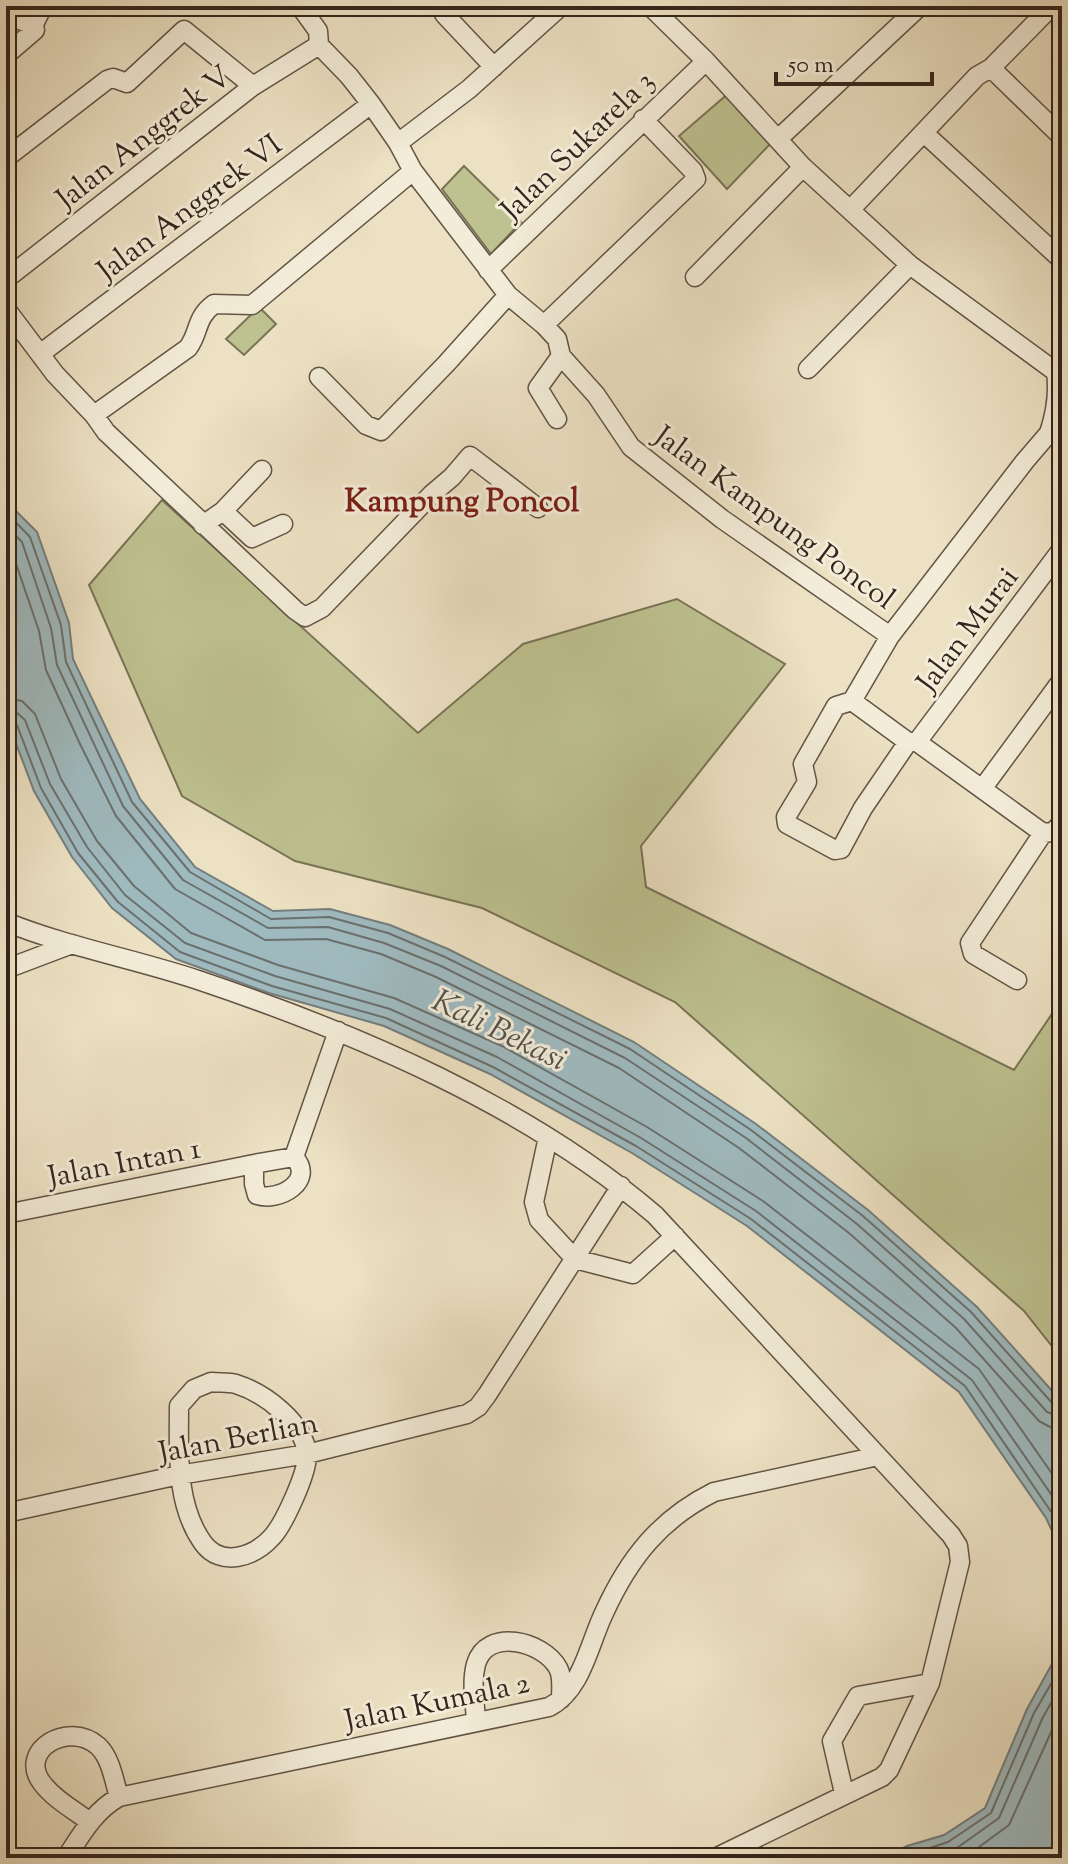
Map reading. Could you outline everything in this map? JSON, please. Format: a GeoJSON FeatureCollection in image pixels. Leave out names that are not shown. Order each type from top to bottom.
{"type":"FeatureCollection","features":[{"type":"Feature","properties":{"kind":"street"},"geometry":{"type":"LineString","coordinates":[[6,55],[33,30],[43,6]]}},
{"type":"Feature","properties":{"kind":"street","name":"Jalan Kampung Poncol"},"geometry":{"type":"LineString","coordinates":[[300,6],[318,31],[319,45],[371,104],[413,171],[508,295],[557,339],[561,356],[596,395],[631,447],[722,519],[890,636]]}},
{"type":"Feature","properties":{"kind":"street"},"geometry":{"type":"LineString","coordinates":[[398,143],[494,67],[561,6]]}},
{"type":"Feature","properties":{"kind":"street"},"geometry":{"type":"LineString","coordinates":[[650,6],[706,61],[803,167],[910,265],[1056,372],[1056,430],[890,636],[852,701],[1043,833],[1053,832],[1062,823]]}},
{"type":"Feature","properties":{"kind":"street"},"geometry":{"type":"LineString","coordinates":[[778,139],[920,6]]}},
{"type":"Feature","properties":{"kind":"street"},"geometry":{"type":"LineString","coordinates":[[851,209],[977,76],[991,68],[1052,6]]}},
{"type":"Feature","properties":{"kind":"street"},"geometry":{"type":"LineString","coordinates":[[444,14],[494,67]]}},
{"type":"Feature","properties":{"kind":"street"},"geometry":{"type":"LineString","coordinates":[[6,15],[33,30]]}},
{"type":"Feature","properties":{"kind":"street"},"geometry":{"type":"LineString","coordinates":[[6,158],[107,80],[113,78],[127,83],[184,30],[253,86]]}},
{"type":"Feature","properties":{"kind":"street","name":"Jalan Anggrek V"},"geometry":{"type":"LineString","coordinates":[[6,279],[253,86],[319,45]]}},
{"type":"Feature","properties":{"kind":"street","name":"Jalan Sukarela 3"},"geometry":{"type":"LineString","coordinates":[[488,270],[706,61]]}},
{"type":"Feature","properties":{"kind":"street"},"geometry":{"type":"LineString","coordinates":[[991,68],[1062,137]]}},
{"type":"Feature","properties":{"kind":"street","name":"Jalan Anggrek VI"},"geometry":{"type":"LineString","coordinates":[[40,354],[371,104]]}},
{"type":"Feature","properties":{"kind":"street"},"geometry":{"type":"LineString","coordinates":[[544,325],[696,179],[693,171],[643,119]]}},
{"type":"Feature","properties":{"kind":"street"},"geometry":{"type":"LineString","coordinates":[[924,133],[1062,260]]}},
{"type":"Feature","properties":{"kind":"street"},"geometry":{"type":"LineString","coordinates":[[695,277],[803,167]]}},
{"type":"Feature","properties":{"kind":"street"},"geometry":{"type":"LineString","coordinates":[[94,415],[188,348],[205,310],[214,304],[252,305],[413,171]]}},
{"type":"Feature","properties":{"kind":"street"},"geometry":{"type":"LineString","coordinates":[[808,369],[910,265]]}},
{"type":"Feature","properties":{"kind":"street"},"geometry":{"type":"LineString","coordinates":[[319,377],[366,425],[381,431],[508,295]]}},
{"type":"Feature","properties":{"kind":"street"},"geometry":{"type":"LineString","coordinates":[[6,309],[55,374],[106,432],[305,617],[322,608],[470,456],[538,508]]}},
{"type":"Feature","properties":{"kind":"street"},"geometry":{"type":"LineString","coordinates":[[557,419],[538,388],[561,356]]}},
{"type":"Feature","properties":{"kind":"street"},"geometry":{"type":"LineString","coordinates":[[203,525],[223,511],[262,470]]}},
{"type":"Feature","properties":{"kind":"street"},"geometry":{"type":"LineString","coordinates":[[223,511],[252,538]]}},
{"type":"Feature","properties":{"kind":"street"},"geometry":{"type":"LineString","coordinates":[[252,538],[283,524]]}},
{"type":"Feature","properties":{"kind":"street"},"geometry":{"type":"LineString","coordinates":[[239,558],[250,546],[252,538]]}},
{"type":"Feature","properties":{"kind":"street","name":"Jalan Murai"},"geometry":{"type":"LineString","coordinates":[[852,701],[836,706],[806,754],[803,764],[807,782],[786,817],[787,824],[835,850],[841,849],[863,808],[1062,549]]}},
{"type":"Feature","properties":{"kind":"street"},"geometry":{"type":"LineString","coordinates":[[982,789],[1062,680]]}},
{"type":"Feature","properties":{"kind":"street"},"geometry":{"type":"LineString","coordinates":[[1017,980],[973,954],[970,943],[1043,833]]}},
{"type":"Feature","properties":{"kind":"street"},"geometry":{"type":"LineString","coordinates":[[6,922],[197,979],[338,1031],[379,1048],[548,1137],[621,1186],[675,1236],[951,1535],[958,1546],[960,1562],[930,1683],[889,1770],[882,1777],[715,1858]]}},
{"type":"Feature","properties":{"kind":"street"},"geometry":{"type":"LineString","coordinates":[[6,969],[72,944]]}},
{"type":"Feature","properties":{"kind":"street"},"geometry":{"type":"LineString","coordinates":[[254,1164],[257,1195],[272,1196],[299,1182],[302,1169],[294,1157],[338,1031]]}},
{"type":"Feature","properties":{"kind":"street"},"geometry":{"type":"LineString","coordinates":[[548,1137],[534,1202],[539,1220],[575,1259],[633,1274],[675,1236]]}},
{"type":"Feature","properties":{"kind":"street","name":"Jalan Intan 1"},"geometry":{"type":"LineString","coordinates":[[6,1214],[294,1157]]}},
{"type":"Feature","properties":{"kind":"street"},"geometry":{"type":"LineString","coordinates":[[575,1259],[621,1186]]}},
{"type":"Feature","properties":{"kind":"street","name":"Jalan Berlian"},"geometry":{"type":"LineString","coordinates":[[6,1513],[179,1475],[307,1454],[467,1414],[478,1407],[575,1259]]}},
{"type":"Feature","properties":{"kind":"street"},"geometry":{"type":"LineString","coordinates":[[211,1382],[235,1384],[276,1405],[296,1424],[307,1454],[299,1488],[271,1538],[241,1558],[221,1556],[204,1545],[192,1523],[179,1475],[179,1406],[194,1389],[211,1382]]}},
{"type":"Feature","properties":{"kind":"street","name":"Jalan Kumala 2"},"geometry":{"type":"LineString","coordinates":[[66,1858],[102,1808],[119,1797],[549,1707],[561,1699],[578,1677],[605,1609],[640,1550],[672,1517],[714,1492],[878,1456]]}},
{"type":"Feature","properties":{"kind":"street"},"geometry":{"type":"LineString","coordinates":[[476,1721],[473,1686],[477,1662],[484,1651],[496,1642],[507,1640],[531,1647],[551,1658],[560,1672],[561,1699]]}},
{"type":"Feature","properties":{"kind":"street"},"geometry":{"type":"LineString","coordinates":[[844,1793],[832,1741],[854,1700],[864,1695],[930,1683]]}},
{"type":"Feature","properties":{"kind":"street"},"geometry":{"type":"LineString","coordinates":[[90,1822],[40,1781],[36,1766],[41,1748],[57,1737],[83,1737],[99,1746],[108,1761],[119,1797]]}},
{"type":"Feature","properties":{"kind":"green space"},"geometry":{"type":"Polygon","coordinates":[[[730,92],[774,140],[727,189],[679,136],[730,92]]]}},
{"type":"Feature","properties":{"kind":"green space"},"geometry":{"type":"Polygon","coordinates":[[[464,166],[521,222],[491,254],[442,189],[464,166]]]}},
{"type":"Feature","properties":{"kind":"green space"},"geometry":{"type":"Polygon","coordinates":[[[259,307],[276,324],[244,355],[226,339],[259,307]]]}},
{"type":"Feature","properties":{"kind":"green space"},"geometry":{"type":"Polygon","coordinates":[[[162,500],[418,733],[523,644],[677,599],[785,664],[641,846],[646,887],[1014,1070],[1062,999],[1062,1359],[1024,1311],[675,1002],[482,908],[295,861],[182,796],[89,585],[162,500]]]}},
{"type":"Feature","properties":{"kind":"water","name":"Kali Bekasi"},"geometry":{"type":"Polygon","coordinates":[[[6,492],[11,506],[37,532],[69,623],[73,659],[140,799],[195,867],[273,911],[330,909],[390,925],[448,949],[634,1042],[756,1124],[868,1210],[977,1307],[1062,1402],[1062,1552],[1046,1518],[959,1392],[747,1226],[632,1153],[490,1074],[384,1026],[269,993],[176,959],[112,908],[72,857],[34,791],[6,717],[6,492]]]}},
{"type":"Feature","properties":{"kind":"water"},"geometry":{"type":"Polygon","coordinates":[[[1062,1646],[1062,1856],[883,1858],[907,1846],[944,1835],[985,1808],[1027,1709],[1062,1646]]]}},
{"type":"Feature","properties":{"kind":"district","name":"Kampung Poncol"},"geometry":{"type":"Point","coordinates":[462,500]}}]}
